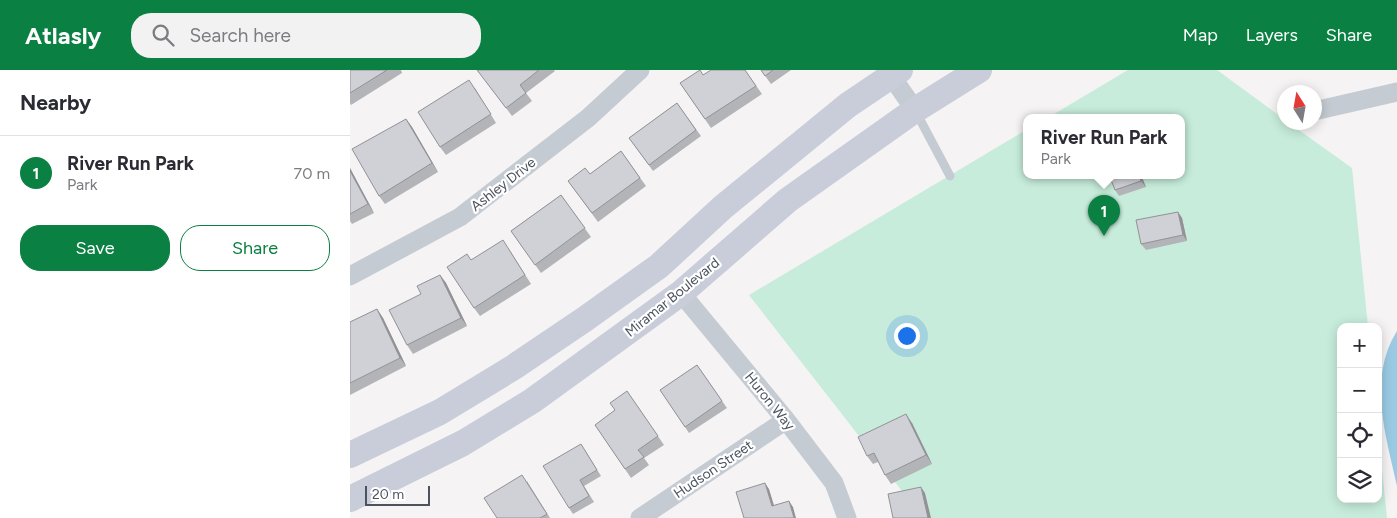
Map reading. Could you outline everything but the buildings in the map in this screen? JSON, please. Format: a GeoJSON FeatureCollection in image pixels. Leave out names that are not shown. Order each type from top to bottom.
{"type":"FeatureCollection","features":[{"type":"Feature","properties":{"kind":"street","name":"Ashley Drive"},"geometry":{"type":"LineString","coordinates":[[350,276],[460,217],[588,118],[640,70]]}},
{"type":"Feature","properties":{"kind":"street","name":"Miramar Boulevard"},"geometry":{"type":"LineString","coordinates":[[350,499],[463,443],[532,401],[680,293],[788,200],[915,110],[979,70]]}},
{"type":"Feature","properties":{"kind":"street"},"geometry":{"type":"LineString","coordinates":[[350,455],[440,412],[514,367],[585,319],[658,266],[723,207],[848,105],[892,72],[915,110]]}},
{"type":"Feature","properties":{"kind":"street"},"geometry":{"type":"LineString","coordinates":[[1322,109],[1397,92]]}},
{"type":"Feature","properties":{"kind":"street","name":"Huron Way"},"geometry":{"type":"LineString","coordinates":[[680,293],[786,420],[834,483],[847,518]]}},
{"type":"Feature","properties":{"kind":"street","name":"Hudson Street"},"geometry":{"type":"LineString","coordinates":[[640,518],[786,420]]}},
{"type":"Feature","properties":{"kind":"lane"},"geometry":{"type":"LineString","coordinates":[[915,110],[950,176]]}},
{"type":"Feature","properties":{"kind":"green space"},"geometry":{"type":"Polygon","coordinates":[[[1128,70],[1217,70],[1277,114],[1277,130],[1299,130],[1352,168],[1368,323],[1337,323],[1337,503],[1382,503],[1382,469],[1387,518],[923,518],[749,295],[1023,132],[1023,179],[1185,179],[1185,114],[1054,114],[1128,70]]]}},
{"type":"Feature","properties":{"kind":"water"},"geometry":{"type":"Polygon","coordinates":[[[1397,331],[1397,486],[1384,427],[1382,407],[1383,368],[1388,349],[1397,331]]]}},
{"type":"Feature","properties":{"kind":"place","name":"River Run Park"},"geometry":{"type":"Point","coordinates":[1104,236]}}]}
